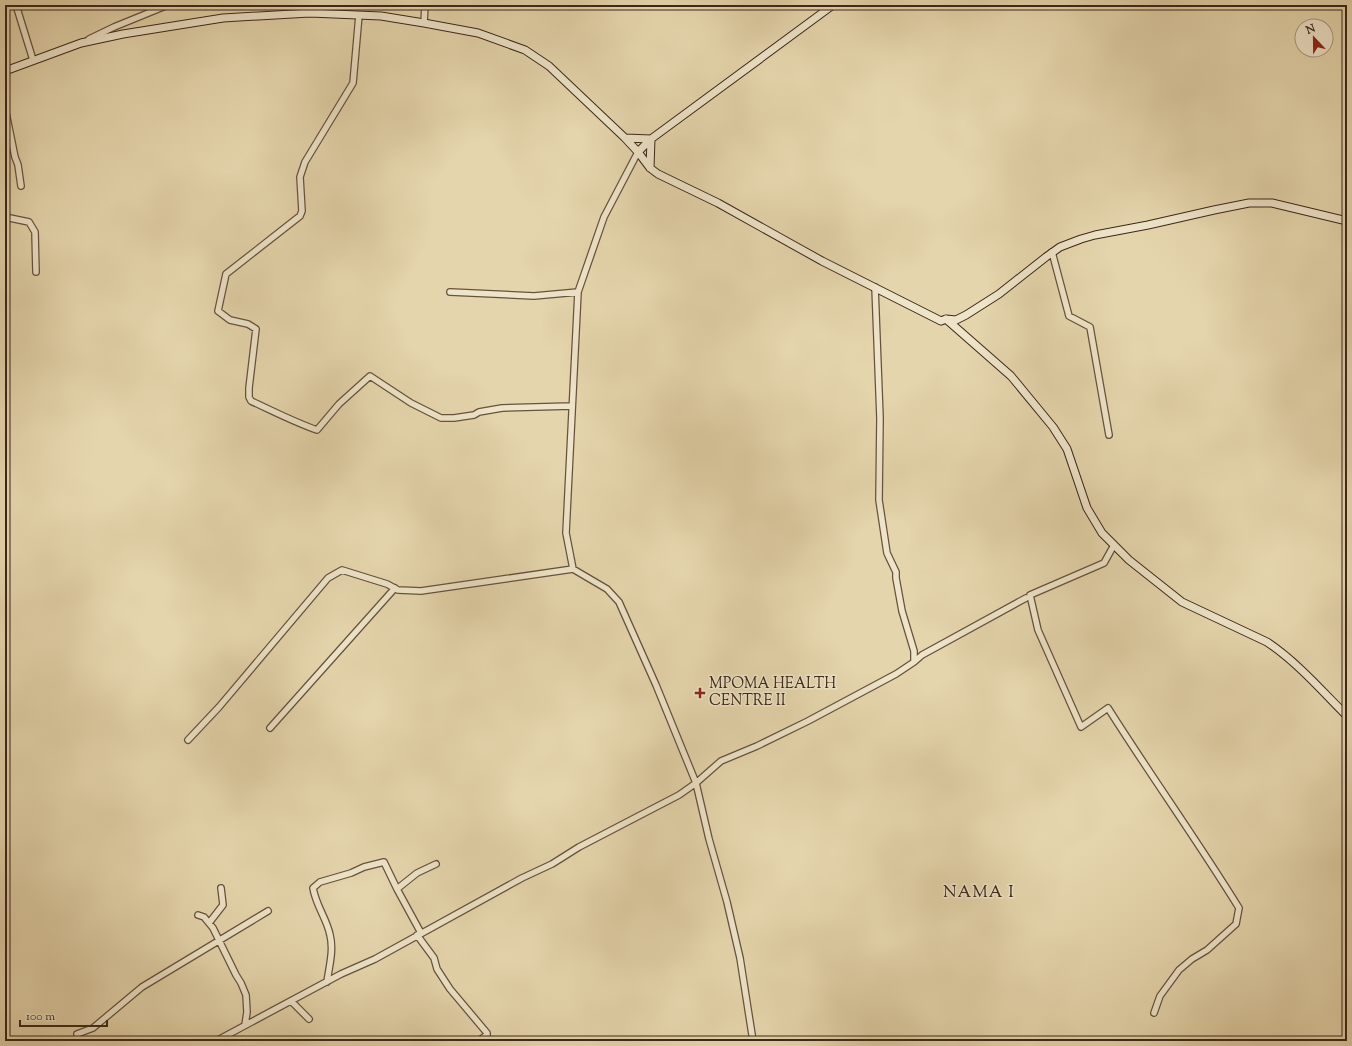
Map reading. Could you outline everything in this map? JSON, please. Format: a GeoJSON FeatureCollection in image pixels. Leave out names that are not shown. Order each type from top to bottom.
{"type":"FeatureCollection","features":[{"type":"Feature","properties":{"kind":"street"},"geometry":{"type":"LineString","coordinates":[[16,5],[33,60]]}},
{"type":"Feature","properties":{"kind":"street"},"geometry":{"type":"LineString","coordinates":[[5,71],[81,43],[168,5]]}},
{"type":"Feature","properties":{"kind":"street"},"geometry":{"type":"LineString","coordinates":[[310,13],[314,5]]}},
{"type":"Feature","properties":{"kind":"street"},"geometry":{"type":"LineString","coordinates":[[424,22],[425,5]]}},
{"type":"Feature","properties":{"kind":"street"},"geometry":{"type":"LineString","coordinates":[[573,569],[566,533],[578,292],[604,218],[638,152],[651,139],[833,5]]}},
{"type":"Feature","properties":{"kind":"street"},"geometry":{"type":"LineString","coordinates":[[81,43],[123,34],[224,18],[310,13],[382,16],[424,22],[478,33],[525,50],[550,66],[625,138],[650,168],[658,174],[718,203],[822,261],[941,321],[946,319],[956,320],[975,310],[999,294],[1052,252],[1070,243],[1095,235],[1249,203],[1272,204],[1347,221]]}},
{"type":"Feature","properties":{"kind":"street"},"geometry":{"type":"LineString","coordinates":[[359,15],[353,83],[305,162],[300,177],[302,211],[300,216],[226,274],[218,311],[230,320],[248,324],[256,329],[248,388],[251,401],[297,423],[317,430],[339,404],[370,376],[411,403],[441,418],[474,415],[479,412],[502,408],[572,406]]}},
{"type":"Feature","properties":{"kind":"street"},"geometry":{"type":"LineString","coordinates":[[5,108],[22,186]]}},
{"type":"Feature","properties":{"kind":"street"},"geometry":{"type":"LineString","coordinates":[[625,138],[651,139]]}},
{"type":"Feature","properties":{"kind":"street"},"geometry":{"type":"LineString","coordinates":[[650,168],[651,139]]}},
{"type":"Feature","properties":{"kind":"street"},"geometry":{"type":"LineString","coordinates":[[5,217],[29,222],[35,232],[36,272]]}},
{"type":"Feature","properties":{"kind":"street"},"geometry":{"type":"LineString","coordinates":[[1052,252],[1069,316],[1090,327],[1109,435]]}},
{"type":"Feature","properties":{"kind":"street"},"geometry":{"type":"LineString","coordinates":[[875,287],[880,418],[880,500],[887,553],[896,572],[902,611],[914,651],[914,662]]}},
{"type":"Feature","properties":{"kind":"street"},"geometry":{"type":"LineString","coordinates":[[450,292],[534,296],[578,292]]}},
{"type":"Feature","properties":{"kind":"street"},"geometry":{"type":"LineString","coordinates":[[946,319],[1011,376],[1053,427],[1067,449],[1087,508],[1102,534],[1129,560],[1182,602],[1262,640],[1275,648],[1316,685],[1347,716]]}},
{"type":"Feature","properties":{"kind":"street"},"geometry":{"type":"LineString","coordinates":[[1114,545],[1104,563],[1030,596],[1038,630],[1081,727],[1108,708],[1240,908],[1236,924],[1207,950],[1192,959],[1179,970],[1160,996],[1154,1013]]}},
{"type":"Feature","properties":{"kind":"street"},"geometry":{"type":"LineString","coordinates":[[188,740],[219,707],[328,578],[342,570],[387,584],[398,590],[421,591],[573,569],[607,589],[619,602],[656,685],[696,783],[740,958],[753,1041]]}},
{"type":"Feature","properties":{"kind":"street"},"geometry":{"type":"LineString","coordinates":[[270,728],[395,588]]}},
{"type":"Feature","properties":{"kind":"street"},"geometry":{"type":"LineString","coordinates":[[216,1041],[327,982],[375,959],[522,878],[552,864],[579,847],[679,795],[696,783],[721,761],[757,746],[808,721],[896,674],[922,655],[1026,598]]}},
{"type":"Feature","properties":{"kind":"street"},"geometry":{"type":"LineString","coordinates":[[327,982],[332,947],[331,936],[328,926],[316,902],[313,888],[320,882],[384,862],[419,934],[434,958],[437,969],[450,989],[487,1033],[487,1035],[478,1041]]}},
{"type":"Feature","properties":{"kind":"street"},"geometry":{"type":"LineString","coordinates":[[397,889],[417,873],[436,864]]}},
{"type":"Feature","properties":{"kind":"street"},"geometry":{"type":"LineString","coordinates":[[209,923],[223,905],[222,888]]}},
{"type":"Feature","properties":{"kind":"street"},"geometry":{"type":"LineString","coordinates":[[77,1034],[93,1028],[142,987],[268,911]]}},
{"type":"Feature","properties":{"kind":"street"},"geometry":{"type":"LineString","coordinates":[[198,915],[204,917],[209,923],[242,984],[246,995],[245,1025]]}},
{"type":"Feature","properties":{"kind":"street"},"geometry":{"type":"LineString","coordinates":[[291,1001],[309,1019]]}},
{"type":"Feature","properties":{"kind":"place","name":"MPOMA HEALTH CENTRE II"},"geometry":{"type":"Point","coordinates":[700,693]}},
{"type":"Feature","properties":{"kind":"district","name":"NAMA I"},"geometry":{"type":"Point","coordinates":[979,893]}}]}
